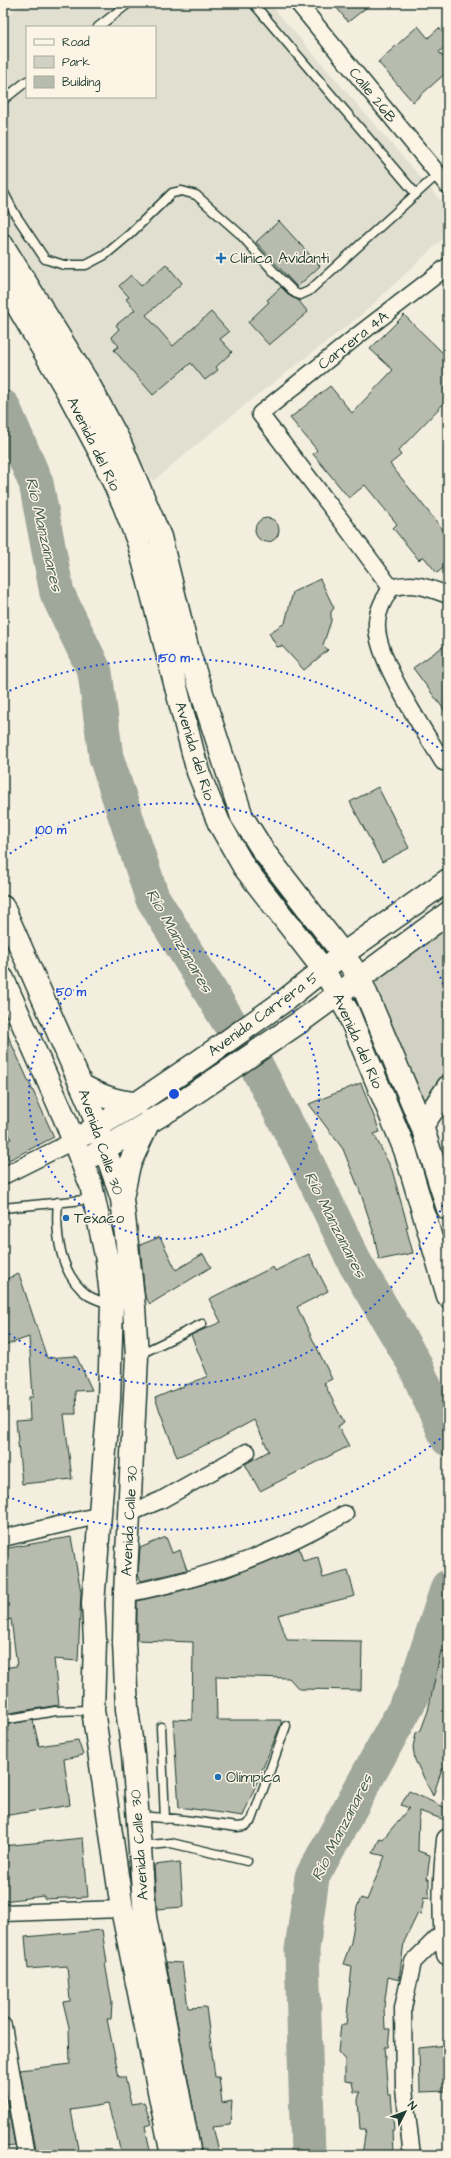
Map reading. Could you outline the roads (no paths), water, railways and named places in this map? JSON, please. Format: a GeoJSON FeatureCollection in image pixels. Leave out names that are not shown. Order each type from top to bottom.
{"type":"FeatureCollection","features":[{"type":"Feature","properties":{"kind":"main road","name":"Avenida del Río"},"geometry":{"type":"LineString","coordinates":[[3,246],[88,383],[120,443],[160,537],[187,647],[242,816],[264,852],[343,954],[360,979],[422,1126],[448,1209]]}},
{"type":"Feature","properties":{"kind":"main road","name":"Avenida del Río"},"geometry":{"type":"LineString","coordinates":[[3,281],[69,394],[100,452],[127,512],[139,544],[198,772],[219,823],[244,867],[323,969],[339,994],[348,1012],[404,1150],[448,1296]]}},
{"type":"Feature","properties":{"kind":"main road","name":"Avenida Carrera 5"},"geometry":{"type":"LineString","coordinates":[[74,1141],[136,1103],[161,1084],[199,1061],[284,1001],[343,954],[448,880]]}},
{"type":"Feature","properties":{"kind":"main road","name":"Avenida Calle 30"},"geometry":{"type":"LineString","coordinates":[[3,907],[81,1085],[106,1149],[122,1199],[138,1356],[137,1400],[128,1514],[125,1594],[124,1643],[126,1702],[133,1754],[136,1816],[145,1917],[190,2155]]}},
{"type":"Feature","properties":{"kind":"main road","name":"Avenida Carrera 5"},"geometry":{"type":"LineString","coordinates":[[82,1162],[176,1106],[213,1079],[300,1022],[448,913]]}},
{"type":"Feature","properties":{"kind":"main road","name":"Avenida Calle 30"},"geometry":{"type":"LineString","coordinates":[[3,980],[82,1162],[95,1199],[107,1260],[112,1305],[109,1399],[93,1603],[95,1641],[93,1710],[122,1909],[172,2155]]}},
{"type":"Feature","properties":{"kind":"main road"},"geometry":{"type":"LineString","coordinates":[[81,1085],[100,1095],[120,1102],[136,1103]]}},
{"type":"Feature","properties":{"kind":"main road"},"geometry":{"type":"LineString","coordinates":[[422,1126],[448,1087]]}},
{"type":"Feature","properties":{"kind":"main road"},"geometry":{"type":"LineString","coordinates":[[122,1199],[129,1165],[150,1121]]}},
{"type":"Feature","properties":{"kind":"main road"},"geometry":{"type":"LineString","coordinates":[[448,1840],[444,1876],[444,1930],[448,1954]]}},
{"type":"Feature","properties":{"kind":"street","name":"Calle 26B"},"geometry":{"type":"LineString","coordinates":[[298,3],[448,186]]}},
{"type":"Feature","properties":{"kind":"street","name":"Carrera 4A"},"geometry":{"type":"LineString","coordinates":[[390,588],[344,524],[260,414],[356,336],[448,266]]}},
{"type":"Feature","properties":{"kind":"street"},"geometry":{"type":"LineString","coordinates":[[443,762],[388,667],[378,640],[377,622],[381,605],[390,588],[405,584],[428,588],[448,595]]}},
{"type":"Feature","properties":{"kind":"street"},"geometry":{"type":"LineString","coordinates":[[3,1176],[74,1141]]}},
{"type":"Feature","properties":{"kind":"street"},"geometry":{"type":"LineString","coordinates":[[128,1514],[161,1500],[247,1452]]}},
{"type":"Feature","properties":{"kind":"street"},"geometry":{"type":"LineString","coordinates":[[125,1594],[171,1585],[204,1575],[279,1547],[345,1514]]}},
{"type":"Feature","properties":{"kind":"street"},"geometry":{"type":"LineString","coordinates":[[3,1538],[101,1515]]}},
{"type":"Feature","properties":{"kind":"street"},"geometry":{"type":"LineString","coordinates":[[3,1913],[122,1909]]}},
{"type":"Feature","properties":{"kind":"street"},"geometry":{"type":"LineString","coordinates":[[412,2155],[404,2089],[403,2008],[413,1962],[444,1930]]}},
{"type":"Feature","properties":{"kind":"street"},"geometry":{"type":"LineString","coordinates":[[3,2026],[26,2155]]}},
{"type":"Feature","properties":{"kind":"lane"},"geometry":{"type":"LineString","coordinates":[[99,26],[129,3]]}},
{"type":"Feature","properties":{"kind":"lane"},"geometry":{"type":"LineString","coordinates":[[253,3],[416,194]]}},
{"type":"Feature","properties":{"kind":"lane"},"geometry":{"type":"LineString","coordinates":[[3,100],[26,82]]}},
{"type":"Feature","properties":{"kind":"lane"},"geometry":{"type":"LineString","coordinates":[[3,191],[15,214],[46,259],[64,265],[86,265],[105,255],[130,234],[172,193],[182,192],[196,195],[240,234],[276,274],[295,293],[300,295],[309,291],[438,174]]}},
{"type":"Feature","properties":{"kind":"lane"},"geometry":{"type":"LineString","coordinates":[[3,1208],[95,1199]]}},
{"type":"Feature","properties":{"kind":"lane"},"geometry":{"type":"LineString","coordinates":[[58,1202],[56,1220],[63,1262],[74,1280],[89,1296],[112,1305]]}},
{"type":"Feature","properties":{"kind":"lane"},"geometry":{"type":"LineString","coordinates":[[138,1356],[202,1324]]}},
{"type":"Feature","properties":{"kind":"lane"},"geometry":{"type":"LineString","coordinates":[[3,1720],[56,1711],[93,1710]]}},
{"type":"Feature","properties":{"kind":"lane"},"geometry":{"type":"LineString","coordinates":[[136,1816],[237,1827],[245,1826],[252,1820],[286,1726]]}},
{"type":"Feature","properties":{"kind":"lane"},"geometry":{"type":"LineString","coordinates":[[161,1727],[165,1819]]}},
{"type":"Feature","properties":{"kind":"lane"},"geometry":{"type":"LineString","coordinates":[[139,1846],[172,1843],[247,1861]]}},
{"type":"Feature","properties":{"kind":"waterway","name":"Río Manzanares"},"geometry":{"type":"LineString","coordinates":[[3,407],[36,483],[57,593],[95,672],[106,757],[152,897],[258,1069],[303,1155],[355,1263],[413,1361],[448,1439]]}},
{"type":"Feature","properties":{"kind":"waterway","name":"Río Manzanares"},"geometry":{"type":"LineString","coordinates":[[308,2155],[302,1950],[312,1877],[413,1694],[448,1587]]}},
{"type":"Feature","properties":{"kind":"place","name":"Clínica Avidanti"},"geometry":{"type":"Point","coordinates":[221,258]}},
{"type":"Feature","properties":{"kind":"place","name":"Texaco"},"geometry":{"type":"Point","coordinates":[66,1218]}},
{"type":"Feature","properties":{"kind":"place","name":"Olímpica"},"geometry":{"type":"Point","coordinates":[218,1777]}}]}
